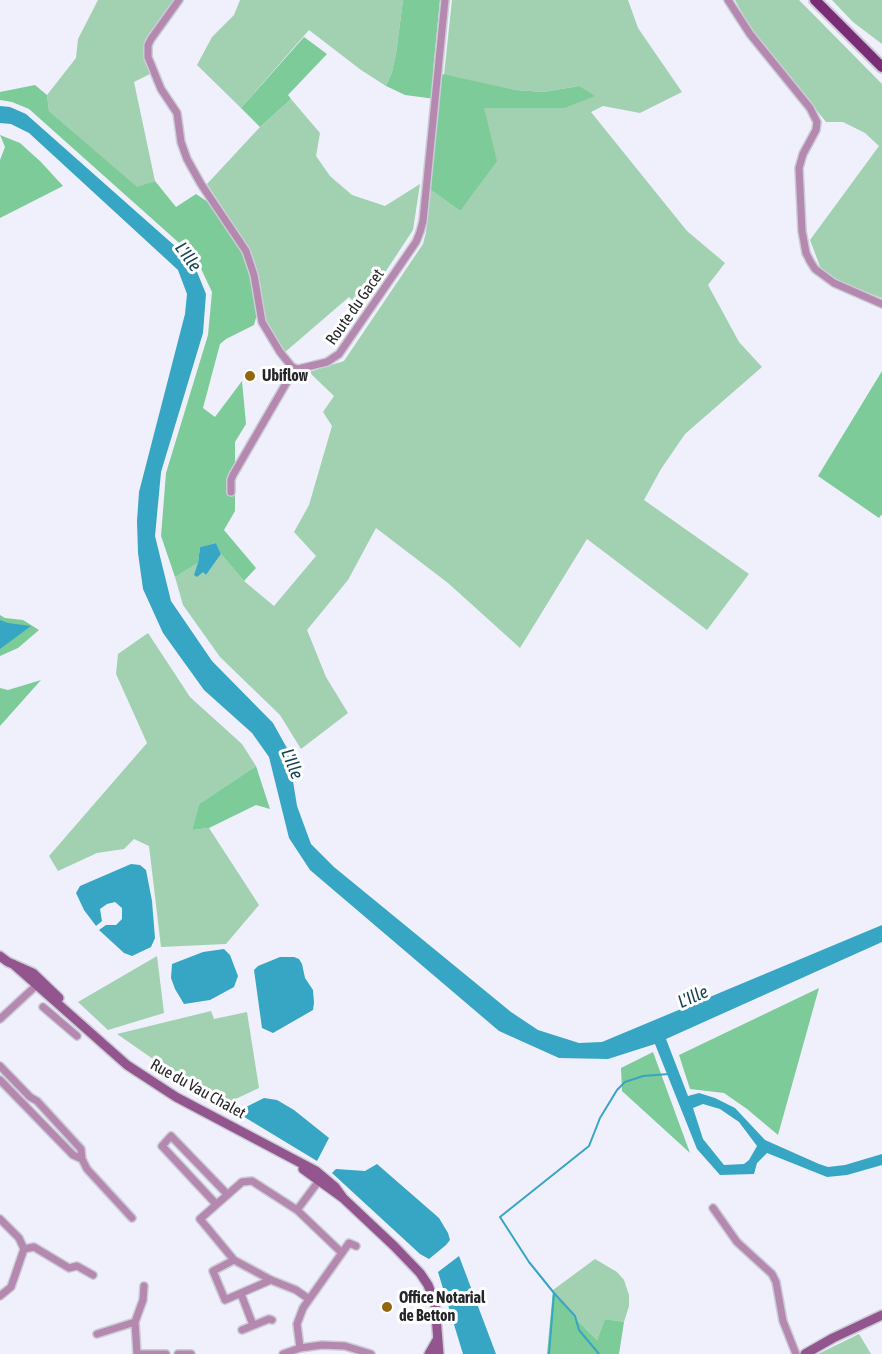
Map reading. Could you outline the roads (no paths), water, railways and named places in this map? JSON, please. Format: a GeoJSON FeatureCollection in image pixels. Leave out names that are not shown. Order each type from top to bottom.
{"type":"FeatureCollection","features":[{"type":"Feature","properties":{"kind":"main road"},"geometry":{"type":"LineString","coordinates":[[815,0],[882,67]]}},
{"type":"Feature","properties":{"kind":"street"},"geometry":{"type":"LineString","coordinates":[[179,0],[151,39],[148,45],[148,57],[162,89],[177,112],[181,142],[189,163],[246,251],[254,275],[262,322],[280,352],[295,368],[233,476],[231,492]]}},
{"type":"Feature","properties":{"kind":"street","name":"Route du Gacet"},"geometry":{"type":"LineString","coordinates":[[295,368],[327,362],[339,354],[409,252],[420,232],[423,221],[445,0]]}},
{"type":"Feature","properties":{"kind":"street"},"geometry":{"type":"LineString","coordinates":[[728,0],[746,28],[810,108],[817,122],[816,130],[803,154],[799,168],[802,231],[806,253],[810,261],[814,268],[834,284],[882,304]]}},
{"type":"Feature","properties":{"kind":"street","name":"Rue du Vau Chalet"},"geometry":{"type":"LineString","coordinates":[[0,956],[33,973],[40,983],[60,998],[69,1015],[127,1065],[154,1084],[289,1158],[335,1187],[343,1198],[420,1273],[428,1285],[435,1303],[439,1354]]}},
{"type":"Feature","properties":{"kind":"street"},"geometry":{"type":"LineString","coordinates":[[0,1019],[40,983]]}},
{"type":"Feature","properties":{"kind":"street"},"geometry":{"type":"LineString","coordinates":[[43,1007],[77,1035]]}},
{"type":"Feature","properties":{"kind":"street"},"geometry":{"type":"LineString","coordinates":[[63,1024],[69,1015]]}},
{"type":"Feature","properties":{"kind":"street"},"geometry":{"type":"LineString","coordinates":[[0,1066],[30,1098],[37,1101],[81,1149],[82,1159],[87,1169],[132,1218]]}},
{"type":"Feature","properties":{"kind":"street"},"geometry":{"type":"LineString","coordinates":[[0,1080],[74,1155],[82,1159]]}},
{"type":"Feature","properties":{"kind":"street"},"geometry":{"type":"LineString","coordinates":[[23,1105],[30,1098]]}},
{"type":"Feature","properties":{"kind":"street"},"geometry":{"type":"LineString","coordinates":[[216,1204],[162,1146],[171,1136],[227,1194]]}},
{"type":"Feature","properties":{"kind":"street"},"geometry":{"type":"LineString","coordinates":[[297,1210],[321,1178]]}},
{"type":"Feature","properties":{"kind":"street"},"geometry":{"type":"LineString","coordinates":[[309,1299],[296,1290],[271,1280],[234,1260],[200,1219],[242,1182],[252,1181],[297,1210],[342,1253]]}},
{"type":"Feature","properties":{"kind":"street"},"geometry":{"type":"LineString","coordinates":[[713,1208],[737,1242],[772,1274],[776,1282],[783,1321],[796,1354]]}},
{"type":"Feature","properties":{"kind":"street"},"geometry":{"type":"LineString","coordinates":[[0,1219],[19,1238],[24,1249],[11,1287],[0,1296]]}},
{"type":"Feature","properties":{"kind":"street"},"geometry":{"type":"LineString","coordinates":[[300,1348],[297,1324],[301,1311],[349,1243],[356,1245]]}},
{"type":"Feature","properties":{"kind":"street"},"geometry":{"type":"LineString","coordinates":[[24,1249],[34,1247],[69,1268],[77,1266],[93,1275]]}},
{"type":"Feature","properties":{"kind":"street"},"geometry":{"type":"LineString","coordinates":[[234,1260],[213,1271],[225,1300],[271,1280]]}},
{"type":"Feature","properties":{"kind":"street"},"geometry":{"type":"LineString","coordinates":[[144,1286],[143,1300],[135,1322],[137,1354],[166,1354]]}},
{"type":"Feature","properties":{"kind":"street"},"geometry":{"type":"LineString","coordinates":[[241,1293],[253,1325]]}},
{"type":"Feature","properties":{"kind":"street"},"geometry":{"type":"LineString","coordinates":[[805,1354],[882,1315]]}},
{"type":"Feature","properties":{"kind":"street"},"geometry":{"type":"LineString","coordinates":[[242,1330],[269,1319],[272,1320]]}},
{"type":"Feature","properties":{"kind":"street"},"geometry":{"type":"LineString","coordinates":[[97,1334],[135,1322]]}},
{"type":"Feature","properties":{"kind":"street"},"geometry":{"type":"LineString","coordinates":[[429,1354],[439,1335]]}},
{"type":"Feature","properties":{"kind":"street"},"geometry":{"type":"LineString","coordinates":[[283,1354],[300,1348],[322,1345],[341,1346],[371,1354]]}},
{"type":"Feature","properties":{"kind":"street"},"geometry":{"type":"LineString","coordinates":[[178,1354],[191,1354]]}},
{"type":"Feature","properties":{"kind":"water"},"geometry":{"type":"Polygon","coordinates":[[[0,106],[10,107],[26,114],[193,262],[206,294],[203,333],[161,472],[155,536],[171,601],[212,661],[273,723],[288,750],[297,806],[311,844],[334,867],[511,1012],[538,1030],[579,1043],[602,1042],[882,925],[882,942],[666,1039],[688,1096],[699,1093],[735,1108],[765,1140],[819,1164],[828,1167],[845,1165],[882,1154],[882,1165],[847,1175],[827,1177],[767,1153],[757,1163],[754,1174],[720,1175],[697,1149],[655,1044],[608,1059],[559,1058],[499,1031],[310,870],[289,838],[269,757],[252,733],[204,690],[163,633],[143,589],[138,553],[139,492],[185,314],[187,294],[178,270],[29,133],[11,124],[0,123],[0,106]],[[703,1104],[693,1108],[703,1139],[724,1165],[744,1164],[757,1146],[739,1122],[720,1109],[703,1104]]]}},
{"type":"Feature","properties":{"kind":"water"},"geometry":{"type":"Polygon","coordinates":[[[216,543],[221,554],[206,575],[203,572],[197,577],[194,575],[200,547],[216,543]]]}},
{"type":"Feature","properties":{"kind":"water"},"geometry":{"type":"Polygon","coordinates":[[[0,620],[8,623],[31,626],[0,649],[0,620]]]}},
{"type":"Feature","properties":{"kind":"water"},"geometry":{"type":"Polygon","coordinates":[[[131,864],[140,865],[146,870],[152,901],[155,938],[151,947],[132,956],[124,953],[99,930],[106,925],[116,925],[122,919],[122,908],[115,902],[107,904],[100,909],[102,921],[96,926],[84,910],[76,893],[80,886],[131,864]]]}},
{"type":"Feature","properties":{"kind":"water"},"geometry":{"type":"Polygon","coordinates":[[[224,949],[230,955],[238,976],[234,987],[210,1000],[184,1004],[171,978],[172,964],[203,952],[224,949]]]}},
{"type":"Feature","properties":{"kind":"water"},"geometry":{"type":"Polygon","coordinates":[[[280,957],[299,959],[305,978],[313,990],[314,1003],[313,1010],[273,1033],[262,1028],[254,970],[280,957]]]}},
{"type":"Feature","properties":{"kind":"water"},"geometry":{"type":"Polygon","coordinates":[[[264,1098],[277,1100],[294,1110],[329,1138],[317,1161],[236,1112],[264,1098]]]}},
{"type":"Feature","properties":{"kind":"water"},"geometry":{"type":"Polygon","coordinates":[[[377,1164],[439,1218],[448,1233],[450,1240],[429,1259],[420,1254],[332,1173],[336,1169],[365,1171],[377,1164]]]}},
{"type":"Feature","properties":{"kind":"water"},"geometry":{"type":"Polygon","coordinates":[[[459,1256],[496,1354],[463,1354],[438,1272],[459,1256]]]}},
{"type":"Feature","properties":{"kind":"waterway"},"geometry":{"type":"LineString","coordinates":[[549,1354],[554,1293],[529,1262],[500,1217],[589,1146],[600,1118],[617,1090],[625,1082],[643,1076],[669,1074]]}},
{"type":"Feature","properties":{"kind":"waterway"},"geometry":{"type":"LineString","coordinates":[[554,1293],[575,1316],[579,1330],[599,1354]]}},
{"type":"Feature","properties":{"kind":"place","name":"Ubiflow"},"geometry":{"type":"Point","coordinates":[250,376]}},
{"type":"Feature","properties":{"kind":"place","name":"Office Notarial de Betton"},"geometry":{"type":"Point","coordinates":[387,1307]}},
{"type":"Feature","properties":{"kind":"water label","name":"L'Ille"},"geometry":{"type":"Point","coordinates":[188,257]}},
{"type":"Feature","properties":{"kind":"water label","name":"L'Ille"},"geometry":{"type":"Point","coordinates":[292,764]}},
{"type":"Feature","properties":{"kind":"water label","name":"L'Ille"},"geometry":{"type":"Point","coordinates":[693,997]}}]}
